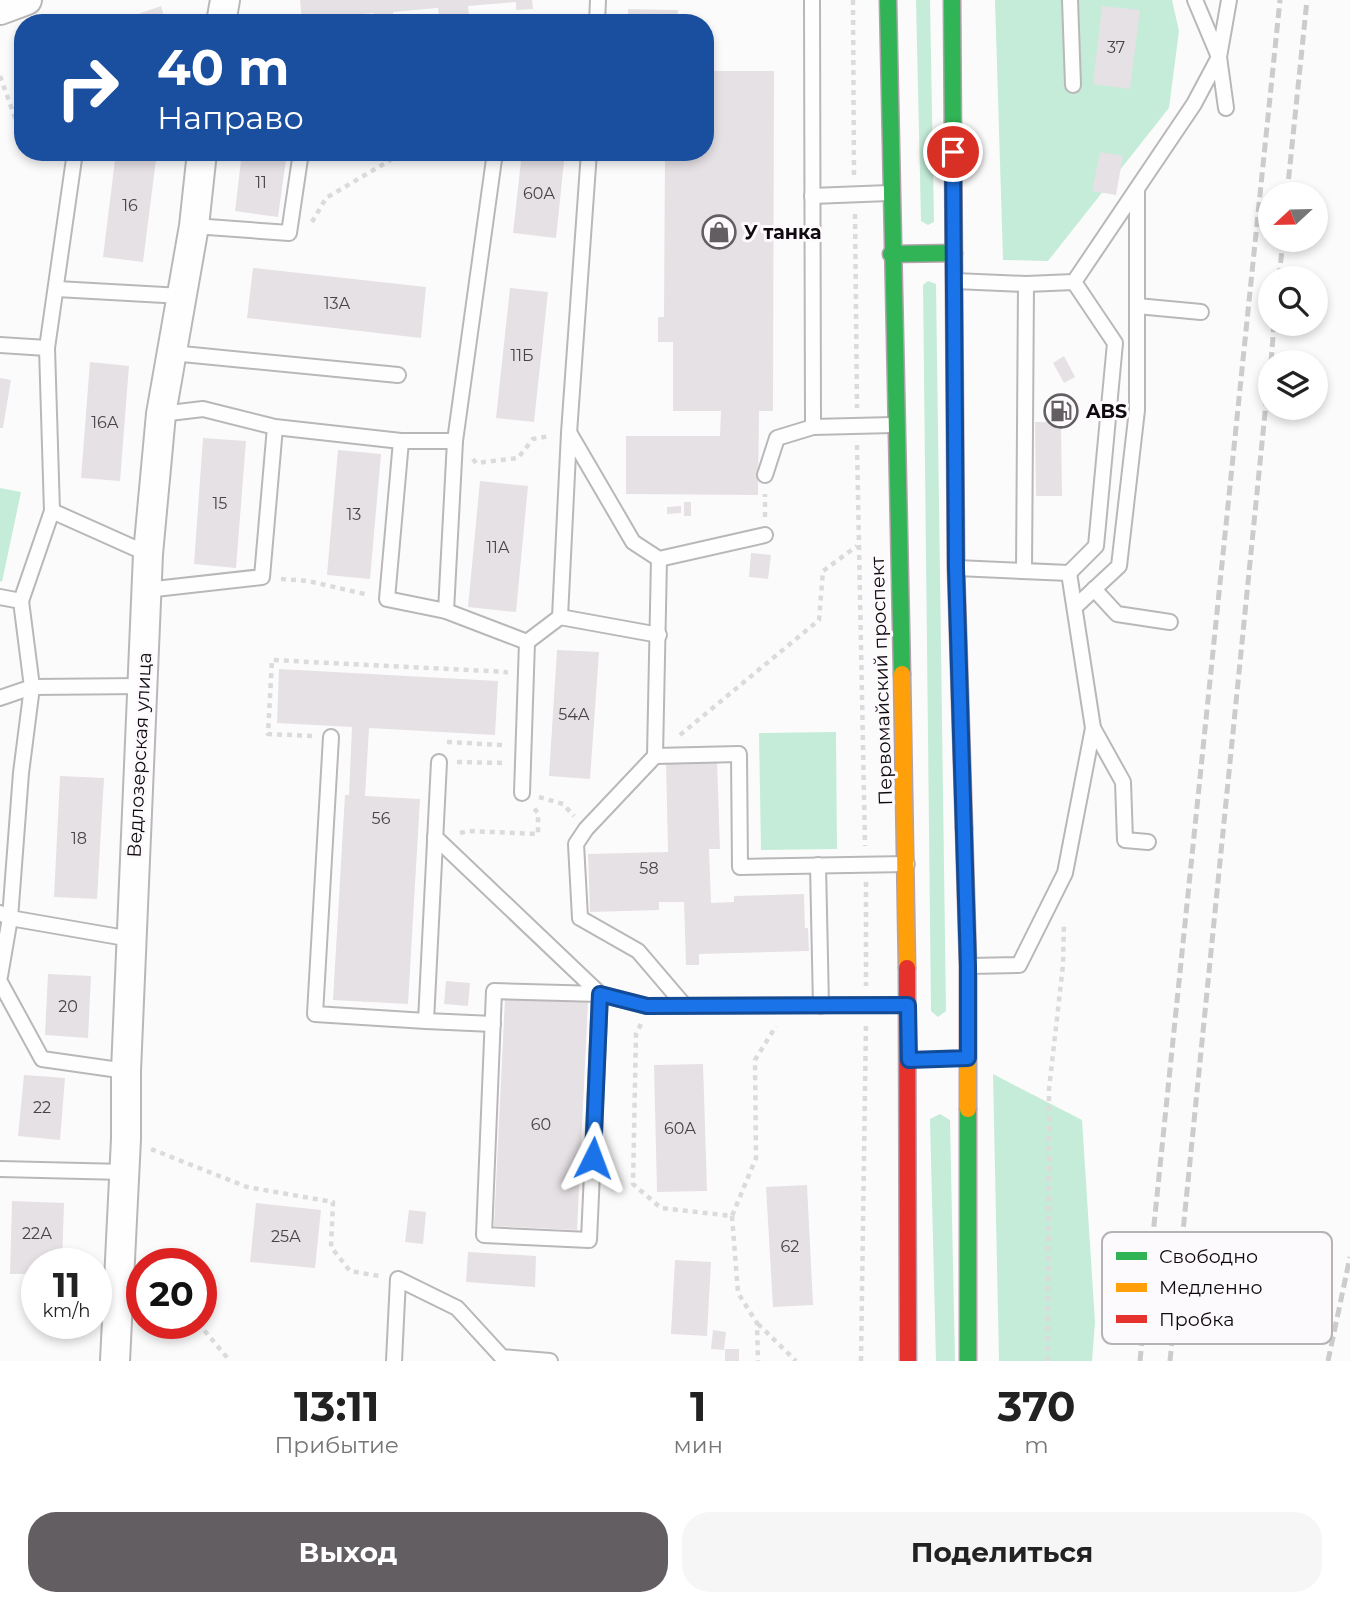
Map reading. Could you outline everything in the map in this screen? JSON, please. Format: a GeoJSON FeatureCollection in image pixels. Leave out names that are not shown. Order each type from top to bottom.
{"type":"FeatureCollection","features":[{"type":"Feature","properties":{"kind":"main road","name":"Первомайский проспект"},"geometry":{"type":"LineString","coordinates":[[888,0],[908,1005],[915,1060],[908,1361]]}},
{"type":"Feature","properties":{"kind":"main road"},"geometry":{"type":"LineString","coordinates":[[952,0],[956,568],[968,966],[962,1058],[968,1361]]}},
{"type":"Feature","properties":{"kind":"main road"},"geometry":{"type":"LineString","coordinates":[[891,254],[954,253]]}},
{"type":"Feature","properties":{"kind":"street"},"geometry":{"type":"LineString","coordinates":[[0,10],[27,0]]}},
{"type":"Feature","properties":{"kind":"street","name":"Ведлозерская улица"},"geometry":{"type":"LineString","coordinates":[[116,1361],[127,1139],[126,1071],[148,554],[161,414],[194,226],[201,161]]}},
{"type":"Feature","properties":{"kind":"lane"},"geometry":{"type":"LineString","coordinates":[[812,0],[813,427]]}},
{"type":"Feature","properties":{"kind":"lane"},"geometry":{"type":"LineString","coordinates":[[1070,0],[1073,85]]}},
{"type":"Feature","properties":{"kind":"lane"},"geometry":{"type":"LineString","coordinates":[[1195,0],[1219,57],[1226,108]]}},
{"type":"Feature","properties":{"kind":"lane"},"geometry":{"type":"LineString","coordinates":[[1074,282],[1194,104],[1219,57],[1229,0]]}},
{"type":"Feature","properties":{"kind":"lane"},"geometry":{"type":"LineString","coordinates":[[0,976],[32,687],[21,601],[51,511],[47,348],[74,161]]}},
{"type":"Feature","properties":{"kind":"lane"},"geometry":{"type":"LineString","coordinates":[[194,226],[289,233],[300,161]]}},
{"type":"Feature","properties":{"kind":"lane"},"geometry":{"type":"LineString","coordinates":[[446,611],[455,441],[494,161]]}},
{"type":"Feature","properties":{"kind":"lane"},"geometry":{"type":"LineString","coordinates":[[560,617],[569,433],[588,161]]}},
{"type":"Feature","properties":{"kind":"lane"},"geometry":{"type":"LineString","coordinates":[[1075,607],[1119,566],[1137,410],[1137,189]]}},
{"type":"Feature","properties":{"kind":"lane"},"geometry":{"type":"LineString","coordinates":[[812,196],[890,193]]}},
{"type":"Feature","properties":{"kind":"lane"},"geometry":{"type":"LineString","coordinates":[[954,281],[1026,284],[1074,282]]}},
{"type":"Feature","properties":{"kind":"lane"},"geometry":{"type":"LineString","coordinates":[[956,568],[1069,573],[1096,546],[1115,343],[1074,282]]}},
{"type":"Feature","properties":{"kind":"lane"},"geometry":{"type":"LineString","coordinates":[[1024,571],[1026,284]]}},
{"type":"Feature","properties":{"kind":"lane"},"geometry":{"type":"LineString","coordinates":[[57,289],[182,296]]}},
{"type":"Feature","properties":{"kind":"lane"},"geometry":{"type":"LineString","coordinates":[[1137,306],[1201,312]]}},
{"type":"Feature","properties":{"kind":"lane"},"geometry":{"type":"LineString","coordinates":[[0,345],[47,348]]}},
{"type":"Feature","properties":{"kind":"lane"},"geometry":{"type":"LineString","coordinates":[[172,353],[398,374]]}},
{"type":"Feature","properties":{"kind":"lane"},"geometry":{"type":"LineString","coordinates":[[161,414],[203,409],[275,426],[401,441],[455,441]]}},
{"type":"Feature","properties":{"kind":"lane"},"geometry":{"type":"LineString","coordinates":[[765,475],[777,438],[813,427],[895,425]]}},
{"type":"Feature","properties":{"kind":"lane"},"geometry":{"type":"LineString","coordinates":[[146,590],[262,577],[275,426]]}},
{"type":"Feature","properties":{"kind":"lane"},"geometry":{"type":"LineString","coordinates":[[569,433],[633,542],[659,559],[765,535]]}},
{"type":"Feature","properties":{"kind":"lane"},"geometry":{"type":"LineString","coordinates":[[401,441],[387,599],[446,611],[527,642]]}},
{"type":"Feature","properties":{"kind":"lane"},"geometry":{"type":"LineString","coordinates":[[51,511],[148,554]]}},
{"type":"Feature","properties":{"kind":"lane"},"geometry":{"type":"LineString","coordinates":[[659,559],[655,756],[586,829],[576,844],[580,918],[638,951],[685,1006]]}},
{"type":"Feature","properties":{"kind":"lane"},"geometry":{"type":"LineString","coordinates":[[968,966],[1019,965],[1065,873],[1093,728],[1069,573]]}},
{"type":"Feature","properties":{"kind":"lane"},"geometry":{"type":"LineString","coordinates":[[1094,589],[1117,614],[1170,622]]}},
{"type":"Feature","properties":{"kind":"lane"},"geometry":{"type":"LineString","coordinates":[[0,597],[21,601]]}},
{"type":"Feature","properties":{"kind":"lane"},"geometry":{"type":"LineString","coordinates":[[527,642],[560,617],[659,635]]}},
{"type":"Feature","properties":{"kind":"lane"},"geometry":{"type":"LineString","coordinates":[[522,793],[527,642]]}},
{"type":"Feature","properties":{"kind":"lane"},"geometry":{"type":"LineString","coordinates":[[0,698],[32,687],[143,686]]}},
{"type":"Feature","properties":{"kind":"lane"},"geometry":{"type":"LineString","coordinates":[[1093,728],[1123,782],[1125,840],[1148,842]]}},
{"type":"Feature","properties":{"kind":"lane"},"geometry":{"type":"LineString","coordinates":[[331,737],[314,1014],[493,1024]]}},
{"type":"Feature","properties":{"kind":"lane"},"geometry":{"type":"LineString","coordinates":[[655,756],[739,754],[740,867],[907,864]]}},
{"type":"Feature","properties":{"kind":"lane"},"geometry":{"type":"LineString","coordinates":[[426,1021],[439,762]]}},
{"type":"Feature","properties":{"kind":"lane"},"geometry":{"type":"LineString","coordinates":[[435,837],[600,994],[589,1240],[484,1235],[494,991],[600,994],[647,1006],[908,1005]]}},
{"type":"Feature","properties":{"kind":"lane"},"geometry":{"type":"LineString","coordinates":[[818,865],[821,1006]]}},
{"type":"Feature","properties":{"kind":"lane"},"geometry":{"type":"LineString","coordinates":[[5,915],[131,939]]}},
{"type":"Feature","properties":{"kind":"lane"},"geometry":{"type":"LineString","coordinates":[[0,982],[42,1059],[126,1071]]}},
{"type":"Feature","properties":{"kind":"lane"},"geometry":{"type":"LineString","coordinates":[[0,1168],[124,1172]]}},
{"type":"Feature","properties":{"kind":"lane"},"geometry":{"type":"LineString","coordinates":[[394,1361],[398,1279],[457,1308],[502,1357],[550,1361]]}},
{"type":"Feature","properties":{"kind":"path"},"geometry":{"type":"LineString","coordinates":[[0,76],[14,115]]}},
{"type":"Feature","properties":{"kind":"path"},"geometry":{"type":"LineString","coordinates":[[289,233],[307,231],[326,198],[389,161]]}},
{"type":"Feature","properties":{"kind":"path"},"geometry":{"type":"LineString","coordinates":[[455,441],[476,463],[518,458],[533,439],[569,433]]}},
{"type":"Feature","properties":{"kind":"path"},"geometry":{"type":"LineString","coordinates":[[765,475],[765,535]]}},
{"type":"Feature","properties":{"kind":"path"},"geometry":{"type":"LineString","coordinates":[[655,756],[819,620],[823,571],[858,546]]}},
{"type":"Feature","properties":{"kind":"path"},"geometry":{"type":"LineString","coordinates":[[262,577],[308,581],[387,599]]}},
{"type":"Feature","properties":{"kind":"path"},"geometry":{"type":"LineString","coordinates":[[331,737],[268,734],[272,660],[506,672],[505,684]]}},
{"type":"Feature","properties":{"kind":"path"},"geometry":{"type":"LineString","coordinates":[[439,762],[440,742],[502,745],[503,733]]}},
{"type":"Feature","properties":{"kind":"path"},"geometry":{"type":"LineString","coordinates":[[471,762],[509,763]]}},
{"type":"Feature","properties":{"kind":"path"},"geometry":{"type":"LineString","coordinates":[[522,793],[563,804],[586,829]]}},
{"type":"Feature","properties":{"kind":"path"},"geometry":{"type":"LineString","coordinates":[[469,831],[538,834],[538,813]]}},
{"type":"Feature","properties":{"kind":"path"},"geometry":{"type":"LineString","coordinates":[[861,1361],[866,864]]}},
{"type":"Feature","properties":{"kind":"path"},"geometry":{"type":"LineString","coordinates":[[1048,1361],[1049,1089],[1063,965],[1065,873]]}},
{"type":"Feature","properties":{"kind":"path"},"geometry":{"type":"LineString","coordinates":[[789,1006],[755,1060],[756,1158],[732,1216],[738,1293],[757,1323],[796,1361]]}},
{"type":"Feature","properties":{"kind":"path"},"geometry":{"type":"LineString","coordinates":[[643,1019],[636,1034],[633,1184],[661,1209],[732,1216]]}},
{"type":"Feature","properties":{"kind":"path"},"geometry":{"type":"LineString","coordinates":[[127,1139],[247,1187],[333,1202],[331,1247],[350,1271],[398,1279]]}},
{"type":"Feature","properties":{"kind":"path"},"geometry":{"type":"LineString","coordinates":[[757,1323],[758,1361]]}},
{"type":"Feature","properties":{"kind":"path"},"geometry":{"type":"LineString","coordinates":[[211,1339],[230,1361]]}},
{"type":"Feature","properties":{"kind":"green space"},"geometry":{"type":"Polygon","coordinates":[[[916,0],[930,0],[934,222],[928,225],[921,221],[916,0]]]}},
{"type":"Feature","properties":{"kind":"green space"},"geometry":{"type":"Polygon","coordinates":[[[995,0],[1172,0],[1179,31],[1169,108],[1048,261],[1003,260],[995,0]]]}},
{"type":"Feature","properties":{"kind":"green space"},"geometry":{"type":"Polygon","coordinates":[[[928,281],[936,284],[946,1011],[938,1017],[931,1011],[923,285],[928,281]]]}},
{"type":"Feature","properties":{"kind":"green space"},"geometry":{"type":"Polygon","coordinates":[[[0,488],[21,492],[2,582],[0,581],[0,488]]]}},
{"type":"Feature","properties":{"kind":"green space"},"geometry":{"type":"Polygon","coordinates":[[[836,732],[837,849],[761,850],[759,733],[836,732]]]}},
{"type":"Feature","properties":{"kind":"green space"},"geometry":{"type":"Polygon","coordinates":[[[993,1074],[1082,1120],[1095,1322],[1092,1361],[999,1361],[993,1074]]]}},
{"type":"Feature","properties":{"kind":"green space"},"geometry":{"type":"Polygon","coordinates":[[[940,1114],[950,1120],[955,1361],[936,1361],[930,1119],[940,1114]]]}},
{"type":"Feature","properties":{"kind":"building"},"geometry":{"type":"Polygon","coordinates":[[[300,0],[532,0],[533,9],[516,10],[516,2],[468,6],[469,14],[439,14],[438,8],[393,14],[301,14],[300,0]]]}},
{"type":"Feature","properties":{"kind":"building"},"geometry":{"type":"Polygon","coordinates":[[[161,6],[163,14],[138,14],[161,6]]]}},
{"type":"Feature","properties":{"kind":"building"},"geometry":{"type":"Polygon","coordinates":[[[1102,6],[1140,10],[1130,89],[1093,84],[1102,6]]]}},
{"type":"Feature","properties":{"kind":"building"},"geometry":{"type":"Polygon","coordinates":[[[628,9],[678,10],[678,14],[628,14],[628,9]]]}},
{"type":"Feature","properties":{"kind":"building"},"geometry":{"type":"Polygon","coordinates":[[[714,71],[774,71],[773,411],[759,411],[758,495],[626,494],[626,436],[720,436],[721,411],[673,411],[673,342],[658,342],[658,317],[664,317],[665,161],[714,161],[714,71]]]}},
{"type":"Feature","properties":{"kind":"building"},"geometry":{"type":"Polygon","coordinates":[[[1100,152],[1123,156],[1116,195],[1092,191],[1100,152]]]}},
{"type":"Feature","properties":{"kind":"building"},"geometry":{"type":"Polygon","coordinates":[[[115,161],[156,161],[143,262],[103,257],[115,161]]]}},
{"type":"Feature","properties":{"kind":"building"},"geometry":{"type":"Polygon","coordinates":[[[241,161],[286,161],[278,217],[235,211],[241,161]]]}},
{"type":"Feature","properties":{"kind":"building"},"geometry":{"type":"Polygon","coordinates":[[[521,161],[564,161],[556,238],[513,233],[521,161]]]}},
{"type":"Feature","properties":{"kind":"building"},"geometry":{"type":"Polygon","coordinates":[[[253,268],[426,287],[421,338],[247,318],[253,268]]]}},
{"type":"Feature","properties":{"kind":"building"},"geometry":{"type":"Polygon","coordinates":[[[510,288],[548,292],[534,422],[496,418],[510,288]]]}},
{"type":"Feature","properties":{"kind":"building"},"geometry":{"type":"Polygon","coordinates":[[[1064,356],[1075,377],[1064,383],[1053,363],[1064,356]]]}},
{"type":"Feature","properties":{"kind":"building"},"geometry":{"type":"Polygon","coordinates":[[[90,362],[129,366],[120,481],[81,478],[90,362]]]}},
{"type":"Feature","properties":{"kind":"building"},"geometry":{"type":"Polygon","coordinates":[[[0,378],[11,380],[3,428],[0,428],[0,378]]]}},
{"type":"Feature","properties":{"kind":"building"},"geometry":{"type":"Polygon","coordinates":[[[1035,422],[1061,422],[1062,496],[1036,496],[1035,422]]]}},
{"type":"Feature","properties":{"kind":"building"},"geometry":{"type":"Polygon","coordinates":[[[203,438],[246,441],[236,568],[194,564],[203,438]]]}},
{"type":"Feature","properties":{"kind":"building"},"geometry":{"type":"Polygon","coordinates":[[[338,450],[381,454],[370,579],[327,575],[338,450]]]}},
{"type":"Feature","properties":{"kind":"building"},"geometry":{"type":"Polygon","coordinates":[[[480,481],[528,486],[516,612],[468,607],[480,481]]]}},
{"type":"Feature","properties":{"kind":"building"},"geometry":{"type":"Polygon","coordinates":[[[684,502],[691,502],[691,516],[684,516],[684,502]]]}},
{"type":"Feature","properties":{"kind":"building"},"geometry":{"type":"Polygon","coordinates":[[[681,506],[681,513],[667,514],[667,507],[681,506]]]}},
{"type":"Feature","properties":{"kind":"building"},"geometry":{"type":"Polygon","coordinates":[[[751,553],[771,555],[768,579],[749,577],[751,553]]]}},
{"type":"Feature","properties":{"kind":"building"},"geometry":{"type":"Polygon","coordinates":[[[557,650],[599,652],[590,779],[549,776],[557,650]]]}},
{"type":"Feature","properties":{"kind":"building"},"geometry":{"type":"Polygon","coordinates":[[[279,669],[498,681],[495,735],[369,728],[365,796],[420,799],[408,1004],[333,1000],[345,795],[349,795],[352,727],[277,723],[279,669]]]}},
{"type":"Feature","properties":{"kind":"building"},"geometry":{"type":"Polygon","coordinates":[[[717,760],[720,849],[709,849],[711,903],[734,902],[734,896],[804,894],[809,951],[699,954],[699,965],[686,965],[684,902],[659,902],[659,910],[590,912],[588,854],[668,852],[666,762],[717,760]]]}},
{"type":"Feature","properties":{"kind":"building"},"geometry":{"type":"Polygon","coordinates":[[[60,776],[104,778],[97,899],[54,897],[60,776]]]}},
{"type":"Feature","properties":{"kind":"building"},"geometry":{"type":"Polygon","coordinates":[[[48,974],[91,976],[88,1038],[45,1035],[48,974]]]}},
{"type":"Feature","properties":{"kind":"building"},"geometry":{"type":"Polygon","coordinates":[[[446,981],[470,983],[468,1006],[444,1004],[446,981]]]}},
{"type":"Feature","properties":{"kind":"building"},"geometry":{"type":"Polygon","coordinates":[[[505,998],[588,1002],[577,1230],[494,1226],[505,998]]]}},
{"type":"Feature","properties":{"kind":"building"},"geometry":{"type":"Polygon","coordinates":[[[703,1064],[707,1191],[657,1192],[654,1065],[703,1064]]]}},
{"type":"Feature","properties":{"kind":"building"},"geometry":{"type":"Polygon","coordinates":[[[24,1075],[65,1078],[60,1140],[18,1136],[24,1075]]]}},
{"type":"Feature","properties":{"kind":"building"},"geometry":{"type":"Polygon","coordinates":[[[807,1185],[813,1305],[773,1307],[766,1187],[807,1185]]]}},
{"type":"Feature","properties":{"kind":"building"},"geometry":{"type":"Polygon","coordinates":[[[12,1201],[64,1203],[63,1248],[21,1248],[21,1274],[10,1274],[12,1201]]]}},
{"type":"Feature","properties":{"kind":"building"},"geometry":{"type":"Polygon","coordinates":[[[256,1203],[321,1210],[315,1268],[250,1262],[256,1203]]]}},
{"type":"Feature","properties":{"kind":"building"},"geometry":{"type":"Polygon","coordinates":[[[409,1210],[426,1212],[423,1244],[405,1242],[409,1210]]]}},
{"type":"Feature","properties":{"kind":"building"},"geometry":{"type":"Polygon","coordinates":[[[468,1252],[536,1256],[535,1287],[466,1282],[468,1252]]]}},
{"type":"Feature","properties":{"kind":"building"},"geometry":{"type":"Polygon","coordinates":[[[675,1260],[711,1262],[707,1336],[671,1334],[675,1260]]]}},
{"type":"Feature","properties":{"kind":"building"},"geometry":{"type":"Polygon","coordinates":[[[713,1330],[726,1332],[724,1350],[711,1349],[713,1330]]]}},
{"type":"Feature","properties":{"kind":"building"},"geometry":{"type":"Polygon","coordinates":[[[725,1349],[739,1349],[739,1361],[725,1361],[725,1349]]]}},
{"type":"Feature","properties":{"kind":"railway"},"geometry":{"type":"LineString","coordinates":[[1153,1232],[1280,0]]}},
{"type":"Feature","properties":{"kind":"railway"},"geometry":{"type":"LineString","coordinates":[[1288,182],[1307,0]]}},
{"type":"Feature","properties":{"kind":"railway"},"geometry":{"type":"LineString","coordinates":[[1280,266],[1282,252]]}},
{"type":"Feature","properties":{"kind":"railway"},"geometry":{"type":"LineString","coordinates":[[1272,350],[1273,336]]}},
{"type":"Feature","properties":{"kind":"railway"},"geometry":{"type":"LineString","coordinates":[[1183,1232],[1264,420]]}},
{"type":"Feature","properties":{"kind":"railway"},"geometry":{"type":"LineString","coordinates":[[1332,1342],[1350,1257]]}},
{"type":"Feature","properties":{"kind":"railway"},"geometry":{"type":"LineString","coordinates":[[1140,1361],[1142,1344]]}},
{"type":"Feature","properties":{"kind":"railway"},"geometry":{"type":"LineString","coordinates":[[1170,1361],[1172,1344]]}},
{"type":"Feature","properties":{"kind":"railway"},"geometry":{"type":"LineString","coordinates":[[1328,1361],[1332,1344]]}},
{"type":"Feature","properties":{"kind":"traffic: fast"},"geometry":{"type":"LineString","coordinates":[[888,0],[902,674]]}},
{"type":"Feature","properties":{"kind":"traffic: fast"},"geometry":{"type":"LineString","coordinates":[[952,0],[956,568],[964,828]]}},
{"type":"Feature","properties":{"kind":"traffic: fast"},"geometry":{"type":"LineString","coordinates":[[891,254],[954,253]]}},
{"type":"Feature","properties":{"kind":"traffic: fast"},"geometry":{"type":"LineString","coordinates":[[968,1109],[968,1361]]}},
{"type":"Feature","properties":{"kind":"traffic: slow"},"geometry":{"type":"LineString","coordinates":[[902,674],[907,968]]}},
{"type":"Feature","properties":{"kind":"traffic: slow"},"geometry":{"type":"LineString","coordinates":[[964,828],[968,1109]]}},
{"type":"Feature","properties":{"kind":"traffic: jam"},"geometry":{"type":"LineString","coordinates":[[907,968],[908,1361]]}},
{"type":"Feature","properties":{"kind":"place","name":"У танка"},"geometry":{"type":"Point","coordinates":[719,232]}},
{"type":"Feature","properties":{"kind":"place","name":"ABS"},"geometry":{"type":"Point","coordinates":[1061,411]}},
{"type":"Feature","properties":{"kind":"route"},"geometry":{"type":"LineString","coordinates":[[593,1158],[600,994],[647,1006],[908,1005],[909,1060],[968,1058],[968,966],[956,568],[953,152]]}}]}
